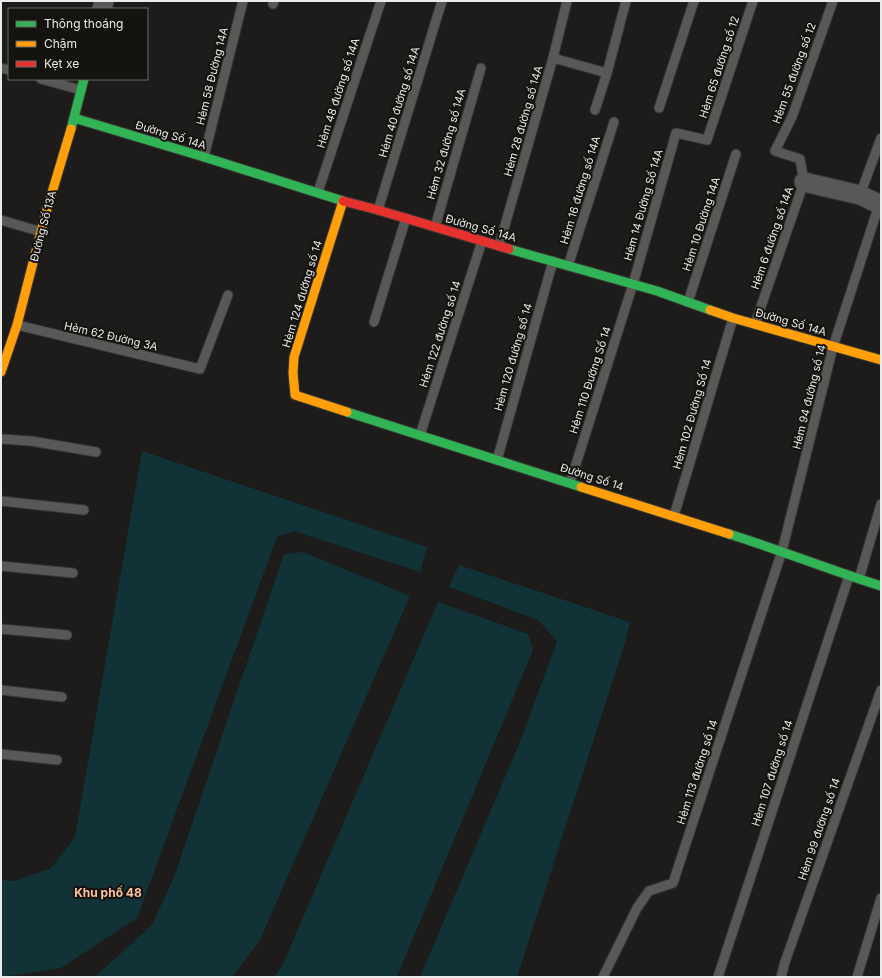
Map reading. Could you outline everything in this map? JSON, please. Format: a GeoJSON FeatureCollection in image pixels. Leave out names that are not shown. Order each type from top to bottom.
{"type":"FeatureCollection","features":[{"type":"Feature","properties":{"kind":"street","name":"Đường Số 13A"},"geometry":{"type":"LineString","coordinates":[[1,372],[17,325],[45,216],[84,80]]}},
{"type":"Feature","properties":{"kind":"street","name":"Đường Số 14A"},"geometry":{"type":"LineString","coordinates":[[74,118],[318,192],[343,201],[658,291],[733,318],[881,360]]}},
{"type":"Feature","properties":{"kind":"street"},"geometry":{"type":"LineString","coordinates":[[804,182],[860,195],[880,205]]}},
{"type":"Feature","properties":{"kind":"street","name":"Hẻm 124 đường số 14"},"geometry":{"type":"LineString","coordinates":[[295,395],[293,373],[294,357],[343,201]]}},
{"type":"Feature","properties":{"kind":"street","name":"Đường Số 14"},"geometry":{"type":"LineString","coordinates":[[295,395],[782,551],[849,576],[881,586]]}},
{"type":"Feature","properties":{"kind":"lane","name":"Hẻm 58 Đường 14A"},"geometry":{"type":"LineString","coordinates":[[204,157],[243,1]]}},
{"type":"Feature","properties":{"kind":"lane","name":"Hẻm 48 đường số 14A"},"geometry":{"type":"LineString","coordinates":[[318,192],[381,1]]}},
{"type":"Feature","properties":{"kind":"lane","name":"Hẻm 40 đường số 14A"},"geometry":{"type":"LineString","coordinates":[[378,210],[442,1]]}},
{"type":"Feature","properties":{"kind":"lane","name":"Hẻm 28 đường số 14A"},"geometry":{"type":"LineString","coordinates":[[499,246],[567,1]]}},
{"type":"Feature","properties":{"kind":"lane"},"geometry":{"type":"LineString","coordinates":[[595,110],[607,73],[626,1]]}},
{"type":"Feature","properties":{"kind":"lane"},"geometry":{"type":"LineString","coordinates":[[660,108],[694,1]]}},
{"type":"Feature","properties":{"kind":"lane","name":"Hẻm 65 đường số 12"},"geometry":{"type":"LineString","coordinates":[[676,133],[707,140],[753,1]]}},
{"type":"Feature","properties":{"kind":"lane","name":"Hẻm 55 đường số 12"},"geometry":{"type":"LineString","coordinates":[[804,182],[800,159],[775,152],[792,117],[832,1]]}},
{"type":"Feature","properties":{"kind":"lane"},"geometry":{"type":"LineString","coordinates":[[552,58],[607,73]]}},
{"type":"Feature","properties":{"kind":"lane","name":"Hẻm 32 đường số 14A"},"geometry":{"type":"LineString","coordinates":[[434,227],[481,68]]}},
{"type":"Feature","properties":{"kind":"lane"},"geometry":{"type":"LineString","coordinates":[[45,80],[81,90]]}},
{"type":"Feature","properties":{"kind":"lane","name":"Hẻm 16 đường số 14A"},"geometry":{"type":"LineString","coordinates":[[568,266],[614,122]]}},
{"type":"Feature","properties":{"kind":"lane","name":"Hẻm 14 Đường Số 14A"},"geometry":{"type":"LineString","coordinates":[[633,284],[676,133]]}},
{"type":"Feature","properties":{"kind":"lane"},"geometry":{"type":"LineString","coordinates":[[860,195],[881,138]]}},
{"type":"Feature","properties":{"kind":"lane","name":"Hẻm 10 Đường 14A"},"geometry":{"type":"LineString","coordinates":[[688,302],[736,154]]}},
{"type":"Feature","properties":{"kind":"lane","name":"Hẻm 6 đường số 14A"},"geometry":{"type":"LineString","coordinates":[[754,324],[804,182]]}},
{"type":"Feature","properties":{"kind":"lane","name":"Hẻm 94 đường số 14"},"geometry":{"type":"LineString","coordinates":[[782,551],[833,347],[880,205]]}},
{"type":"Feature","properties":{"kind":"lane"},"geometry":{"type":"LineString","coordinates":[[374,322],[406,218]]}},
{"type":"Feature","properties":{"kind":"lane"},"geometry":{"type":"LineString","coordinates":[[1,220],[42,232]]}},
{"type":"Feature","properties":{"kind":"lane","name":"Hẻm 122 đường số 14"},"geometry":{"type":"LineString","coordinates":[[420,435],[482,241]]}},
{"type":"Feature","properties":{"kind":"lane","name":"Hẻm 120 đường số 14"},"geometry":{"type":"LineString","coordinates":[[497,460],[553,261]]}},
{"type":"Feature","properties":{"kind":"lane","name":"Hẻm 110 Đường Số 14"},"geometry":{"type":"LineString","coordinates":[[570,483],[633,284]]}},
{"type":"Feature","properties":{"kind":"lane","name":"Hẻm 62 Đường 3A"},"geometry":{"type":"LineString","coordinates":[[17,325],[200,369],[228,295]]}},
{"type":"Feature","properties":{"kind":"lane","name":"Hẻm 102 Đường Số 14"},"geometry":{"type":"LineString","coordinates":[[674,516],[733,318]]}},
{"type":"Feature","properties":{"kind":"lane"},"geometry":{"type":"LineString","coordinates":[[1,439],[31,441],[96,452]]}},
{"type":"Feature","properties":{"kind":"lane"},"geometry":{"type":"LineString","coordinates":[[1,501],[84,510]]}},
{"type":"Feature","properties":{"kind":"lane"},"geometry":{"type":"LineString","coordinates":[[859,579],[881,504]]}},
{"type":"Feature","properties":{"kind":"lane","name":"Hẻm 113 đường số 14"},"geometry":{"type":"LineString","coordinates":[[603,977],[637,908],[649,891],[673,883],[782,551]]}},
{"type":"Feature","properties":{"kind":"lane"},"geometry":{"type":"LineString","coordinates":[[1,566],[73,573]]}},
{"type":"Feature","properties":{"kind":"lane","name":"Hẻm 107 đường số 14"},"geometry":{"type":"LineString","coordinates":[[718,977],[849,576]]}},
{"type":"Feature","properties":{"kind":"lane"},"geometry":{"type":"LineString","coordinates":[[1,629],[67,635]]}},
{"type":"Feature","properties":{"kind":"lane"},"geometry":{"type":"LineString","coordinates":[[1,690],[62,697]]}},
{"type":"Feature","properties":{"kind":"lane","name":"Hẻm 99 đường số 14"},"geometry":{"type":"LineString","coordinates":[[781,977],[881,690]]}},
{"type":"Feature","properties":{"kind":"lane"},"geometry":{"type":"LineString","coordinates":[[1,754],[57,760]]}},
{"type":"Feature","properties":{"kind":"lane"},"geometry":{"type":"LineString","coordinates":[[857,977],[881,898]]}},
{"type":"Feature","properties":{"kind":"water"},"geometry":{"type":"Polygon","coordinates":[[[142,451],[427,547],[420,572],[294,531],[277,537],[137,918],[61,968],[1,977],[1,880],[15,881],[51,868],[75,837],[142,451]]]}},
{"type":"Feature","properties":{"kind":"water"},"geometry":{"type":"Polygon","coordinates":[[[303,552],[410,596],[260,940],[232,977],[92,977],[96,976],[152,925],[174,877],[284,554],[303,552]]]}},
{"type":"Feature","properties":{"kind":"water"},"geometry":{"type":"Polygon","coordinates":[[[459,565],[630,622],[625,643],[517,977],[420,977],[522,737],[557,641],[538,620],[449,587],[459,565]]]}},
{"type":"Feature","properties":{"kind":"water"},"geometry":{"type":"Polygon","coordinates":[[[438,602],[528,634],[533,650],[397,977],[274,977],[284,962],[438,602]]]}},
{"type":"Feature","properties":{"kind":"traffic: fast"},"geometry":{"type":"LineString","coordinates":[[71,129],[84,80]]}},
{"type":"Feature","properties":{"kind":"traffic: fast"},"geometry":{"type":"LineString","coordinates":[[74,118],[343,201]]}},
{"type":"Feature","properties":{"kind":"traffic: fast"},"geometry":{"type":"LineString","coordinates":[[509,249],[657,291],[710,310]]}},
{"type":"Feature","properties":{"kind":"traffic: fast"},"geometry":{"type":"LineString","coordinates":[[347,412],[581,487]]}},
{"type":"Feature","properties":{"kind":"traffic: fast"},"geometry":{"type":"LineString","coordinates":[[729,534],[881,586]]}},
{"type":"Feature","properties":{"kind":"traffic: slow"},"geometry":{"type":"LineString","coordinates":[[1,372],[17,325],[45,216],[71,129]]}},
{"type":"Feature","properties":{"kind":"traffic: slow"},"geometry":{"type":"LineString","coordinates":[[343,201],[294,357],[293,373],[295,395],[347,412]]}},
{"type":"Feature","properties":{"kind":"traffic: slow"},"geometry":{"type":"LineString","coordinates":[[710,310],[733,318],[881,360]]}},
{"type":"Feature","properties":{"kind":"traffic: slow"},"geometry":{"type":"LineString","coordinates":[[581,487],[729,534]]}},
{"type":"Feature","properties":{"kind":"traffic: jam"},"geometry":{"type":"LineString","coordinates":[[343,201],[509,249]]}},
{"type":"Feature","properties":{"kind":"district","name":"Khu phố 48"},"geometry":{"type":"Point","coordinates":[108,892]}}]}
